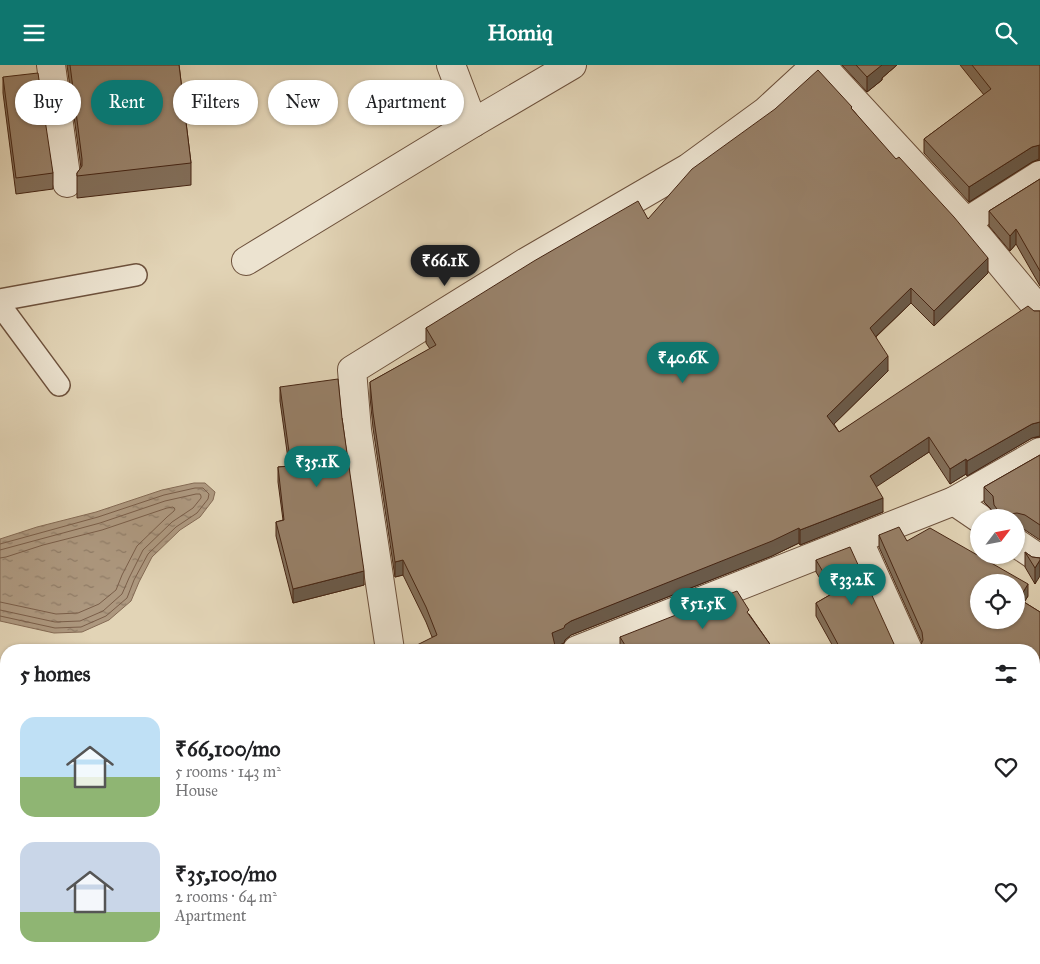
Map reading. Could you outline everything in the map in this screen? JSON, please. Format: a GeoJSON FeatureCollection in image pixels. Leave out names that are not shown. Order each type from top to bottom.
{"type":"FeatureCollection","features":[{"type":"Feature","properties":{"kind":"street"},"geometry":{"type":"LineString","coordinates":[[51,65],[67,183]]}},
{"type":"Feature","properties":{"kind":"street"},"geometry":{"type":"LineString","coordinates":[[451,65],[473,123]]}},
{"type":"Feature","properties":{"kind":"street"},"geometry":{"type":"LineString","coordinates":[[246,261],[572,65]]}},
{"type":"Feature","properties":{"kind":"street"},"geometry":{"type":"LineString","coordinates":[[389,644],[357,430],[352,370],[526,262],[688,168],[766,111],[816,65]]}},
{"type":"Feature","properties":{"kind":"street"},"geometry":{"type":"LineString","coordinates":[[821,65],[966,222],[1040,311]]}},
{"type":"Feature","properties":{"kind":"street"},"geometry":{"type":"LineString","coordinates":[[966,222],[1040,175]]}},
{"type":"Feature","properties":{"kind":"street"},"geometry":{"type":"LineString","coordinates":[[592,644],[954,501],[1040,452]]}},
{"type":"Feature","properties":{"kind":"street"},"geometry":{"type":"LineString","coordinates":[[954,501],[970,512]]}},
{"type":"Feature","properties":{"kind":"street"},"geometry":{"type":"LineString","coordinates":[[858,539],[905,644]]}},
{"type":"Feature","properties":{"kind":"street"},"geometry":{"type":"LineString","coordinates":[[1025,549],[1040,559]]}},
{"type":"Feature","properties":{"kind":"lane"},"geometry":{"type":"LineString","coordinates":[[0,300],[136,275]]}},
{"type":"Feature","properties":{"kind":"lane"},"geometry":{"type":"LineString","coordinates":[[0,305],[59,385]]}},
{"type":"Feature","properties":{"kind":"water"},"geometry":{"type":"Polygon","coordinates":[[[194,483],[205,483],[215,492],[213,500],[200,517],[180,530],[152,557],[131,601],[109,620],[82,632],[54,633],[0,621],[0,539],[37,527],[96,512],[162,490],[194,483]]]}},
{"type":"Feature","properties":{"kind":"building"},"geometry":{"type":"Polygon","coordinates":[[[70,65],[179,65],[181,80],[173,80],[173,125],[186,125],[191,163],[77,176],[82,166],[78,125],[81,125],[81,80],[72,80],[70,65]]]}},
{"type":"Feature","properties":{"kind":"building"},"geometry":{"type":"Polygon","coordinates":[[[856,65],[882,65],[867,77],[856,65]]]}},
{"type":"Feature","properties":{"kind":"building"},"geometry":{"type":"Polygon","coordinates":[[[972,65],[1040,65],[1040,145],[1032,147],[969,187],[924,139],[991,89],[972,65]]]}},
{"type":"Feature","properties":{"kind":"building"},"geometry":{"type":"Polygon","coordinates":[[[818,70],[896,159],[899,157],[954,217],[988,258],[934,311],[911,288],[870,328],[888,356],[827,416],[839,432],[1028,306],[1034,311],[1040,311],[1040,422],[1032,424],[950,469],[929,437],[870,476],[883,498],[800,530],[799,528],[772,541],[571,621],[564,628],[552,633],[555,644],[419,644],[437,635],[426,607],[403,560],[395,562],[370,382],[436,345],[426,328],[534,261],[638,201],[648,219],[692,169],[775,109],[818,70]]]}},
{"type":"Feature","properties":{"kind":"building"},"geometry":{"type":"Polygon","coordinates":[[[38,73],[39,80],[15,80],[15,125],[46,125],[53,173],[16,178],[3,77],[38,73]]]}},
{"type":"Feature","properties":{"kind":"building"},"geometry":{"type":"Polygon","coordinates":[[[1040,179],[1040,271],[1016,229],[1010,236],[989,211],[1040,179]]]}},
{"type":"Feature","properties":{"kind":"building"},"geometry":{"type":"Polygon","coordinates":[[[338,379],[364,571],[293,589],[276,522],[284,520],[278,467],[291,466],[280,387],[338,379]]]}},
{"type":"Feature","properties":{"kind":"building"},"geometry":{"type":"Polygon","coordinates":[[[1040,455],[1040,525],[1025,515],[1025,509],[997,509],[994,505],[993,496],[984,487],[1040,455]]]}},
{"type":"Feature","properties":{"kind":"building"},"geometry":{"type":"Polygon","coordinates":[[[899,527],[907,541],[930,528],[970,551],[970,564],[993,564],[1010,574],[970,574],[970,629],[1025,629],[1025,603],[1040,612],[1040,644],[921,644],[922,632],[879,535],[899,527]]]}},
{"type":"Feature","properties":{"kind":"building"},"geometry":{"type":"Polygon","coordinates":[[[850,547],[894,644],[838,644],[816,603],[835,592],[816,560],[850,547]]]}},
{"type":"Feature","properties":{"kind":"building"},"geometry":{"type":"Polygon","coordinates":[[[1025,552],[1032,557],[1040,558],[1035,568],[1025,552]]]}},
{"type":"Feature","properties":{"kind":"building"},"geometry":{"type":"Polygon","coordinates":[[[737,591],[749,610],[747,612],[770,644],[624,644],[620,637],[737,591]]]}}]}
